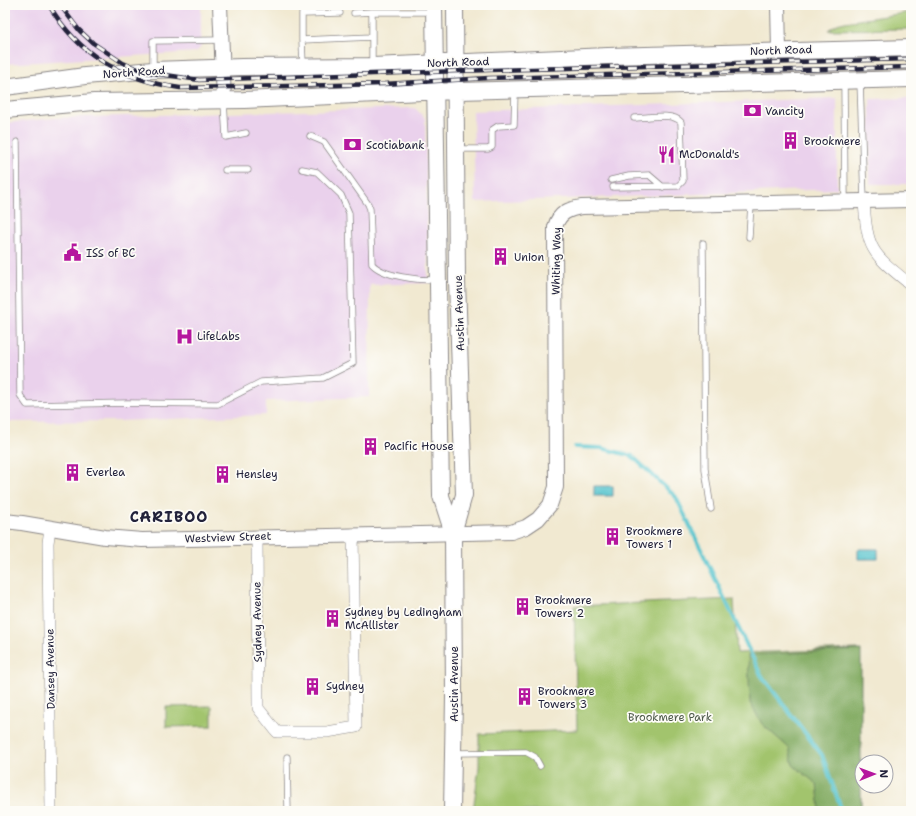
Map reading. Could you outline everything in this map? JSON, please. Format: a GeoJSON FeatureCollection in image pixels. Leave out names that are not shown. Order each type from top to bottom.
{"type":"FeatureCollection","features":[{"type":"Feature","properties":{"kind":"main road","name":"Austin Avenue"},"geometry":{"type":"LineString","coordinates":[[452,811],[453,533],[464,495],[457,280],[455,5]]}},
{"type":"Feature","properties":{"kind":"main road","name":"Austin Avenue"},"geometry":{"type":"LineString","coordinates":[[434,9],[441,496],[453,533]]}},
{"type":"Feature","properties":{"kind":"main road","name":"North Road"},"geometry":{"type":"LineString","coordinates":[[5,87],[85,76],[153,70],[372,66],[778,50],[911,48]]}},
{"type":"Feature","properties":{"kind":"main road"},"geometry":{"type":"LineString","coordinates":[[5,110],[94,102],[224,100],[516,89],[911,79]]}},
{"type":"Feature","properties":{"kind":"main road"},"geometry":{"type":"LineString","coordinates":[[437,280],[457,280]]}},
{"type":"Feature","properties":{"kind":"street"},"geometry":{"type":"LineString","coordinates":[[220,5],[224,100]]}},
{"type":"Feature","properties":{"kind":"street"},"geometry":{"type":"LineString","coordinates":[[778,5],[778,50]]}},
{"type":"Feature","properties":{"kind":"street"},"geometry":{"type":"LineString","coordinates":[[864,200],[867,234],[874,252],[911,285]]}},
{"type":"Feature","properties":{"kind":"street","name":"Whiting Way"},"geometry":{"type":"LineString","coordinates":[[453,533],[511,532],[526,528],[544,512],[553,497],[556,476],[555,236],[557,222],[561,215],[569,210],[582,207],[911,200]]}},
{"type":"Feature","properties":{"kind":"street","name":"Westview Street"},"geometry":{"type":"LineString","coordinates":[[5,521],[111,538],[142,540],[257,536],[453,533]]}},
{"type":"Feature","properties":{"kind":"street","name":"Dansey Avenue"},"geometry":{"type":"LineString","coordinates":[[50,528],[48,543],[51,811]]}},
{"type":"Feature","properties":{"kind":"street","name":"Sydney Avenue"},"geometry":{"type":"LineString","coordinates":[[257,536],[258,708],[277,732],[327,732],[356,727],[353,534]]}},
{"type":"Feature","properties":{"kind":"lane"},"geometry":{"type":"LineString","coordinates":[[405,5],[406,12]]}},
{"type":"Feature","properties":{"kind":"lane"},"geometry":{"type":"LineString","coordinates":[[354,13],[372,12],[387,8],[406,12],[434,9]]}},
{"type":"Feature","properties":{"kind":"lane"},"geometry":{"type":"LineString","coordinates":[[372,12],[372,66]]}},
{"type":"Feature","properties":{"kind":"lane"},"geometry":{"type":"LineString","coordinates":[[303,67],[302,14],[340,13]]}},
{"type":"Feature","properties":{"kind":"lane"},"geometry":{"type":"LineString","coordinates":[[302,40],[372,38]]}},
{"type":"Feature","properties":{"kind":"lane"},"geometry":{"type":"LineString","coordinates":[[153,70],[154,41],[222,40]]}},
{"type":"Feature","properties":{"kind":"lane"},"geometry":{"type":"LineString","coordinates":[[860,80],[864,200]]}},
{"type":"Feature","properties":{"kind":"lane"},"geometry":{"type":"LineString","coordinates":[[844,81],[845,201]]}},
{"type":"Feature","properties":{"kind":"lane"},"geometry":{"type":"LineString","coordinates":[[456,149],[488,149],[492,147],[492,130],[498,126],[514,125],[516,89]]}},
{"type":"Feature","properties":{"kind":"lane"},"geometry":{"type":"LineString","coordinates":[[224,100],[226,137],[246,133]]}},
{"type":"Feature","properties":{"kind":"lane"},"geometry":{"type":"LineString","coordinates":[[613,187],[678,186],[683,181],[681,122],[678,119],[670,117],[634,118]]}},
{"type":"Feature","properties":{"kind":"lane"},"geometry":{"type":"LineString","coordinates":[[310,136],[324,142],[368,204],[370,209],[372,264],[377,269],[411,278],[437,280]]}},
{"type":"Feature","properties":{"kind":"lane"},"geometry":{"type":"LineString","coordinates":[[17,142],[20,395],[27,405],[128,403],[218,404],[261,382],[323,378],[353,363],[349,213],[341,194],[337,190],[317,172],[302,169]]}},
{"type":"Feature","properties":{"kind":"lane"},"geometry":{"type":"LineString","coordinates":[[225,170],[248,170]]}},
{"type":"Feature","properties":{"kind":"lane"},"geometry":{"type":"LineString","coordinates":[[611,180],[629,176],[649,175],[663,187]]}},
{"type":"Feature","properties":{"kind":"lane"},"geometry":{"type":"LineString","coordinates":[[749,237],[751,203]]}},
{"type":"Feature","properties":{"kind":"lane"},"geometry":{"type":"LineString","coordinates":[[703,243],[705,470],[711,509]]}},
{"type":"Feature","properties":{"kind":"lane"},"geometry":{"type":"LineString","coordinates":[[453,753],[526,752],[535,757],[540,766]]}},
{"type":"Feature","properties":{"kind":"lane"},"geometry":{"type":"LineString","coordinates":[[287,757],[288,811]]}},
{"type":"Feature","properties":{"kind":"shaded area"},"geometry":{"type":"Polygon","coordinates":[[[5,5],[201,5],[201,47],[196,52],[5,64],[5,5]]]}},
{"type":"Feature","properties":{"kind":"shaded area"},"geometry":{"type":"Polygon","coordinates":[[[837,98],[837,189],[475,202],[473,111],[837,98]]]}},
{"type":"Feature","properties":{"kind":"shaded area"},"geometry":{"type":"Polygon","coordinates":[[[911,98],[911,184],[870,184],[870,99],[911,98]]]}},
{"type":"Feature","properties":{"kind":"shaded area"},"geometry":{"type":"Polygon","coordinates":[[[415,108],[425,118],[428,283],[370,285],[369,397],[266,401],[266,415],[119,421],[5,422],[5,123],[56,118],[415,108]]]}},
{"type":"Feature","properties":{"kind":"green space"},"geometry":{"type":"Polygon","coordinates":[[[911,12],[911,29],[828,30],[837,24],[845,22],[911,12]]]}},
{"type":"Feature","properties":{"kind":"green space","name":"Brookmere Park"},"geometry":{"type":"Polygon","coordinates":[[[734,599],[737,653],[858,649],[860,754],[854,754],[854,794],[861,794],[861,811],[473,811],[479,767],[479,734],[577,730],[574,606],[734,599]]]}},
{"type":"Feature","properties":{"kind":"green space"},"geometry":{"type":"Polygon","coordinates":[[[861,650],[861,754],[854,754],[854,794],[861,794],[861,811],[820,811],[817,784],[793,765],[789,748],[762,724],[750,703],[748,655],[861,650]]]}},
{"type":"Feature","properties":{"kind":"green space"},"geometry":{"type":"Polygon","coordinates":[[[212,706],[212,726],[166,727],[166,707],[212,706]]]}},
{"type":"Feature","properties":{"kind":"water"},"geometry":{"type":"Polygon","coordinates":[[[594,486],[613,486],[613,496],[594,496],[594,486]]]}},
{"type":"Feature","properties":{"kind":"water"},"geometry":{"type":"Polygon","coordinates":[[[858,549],[878,549],[878,559],[858,559],[858,549]]]}},
{"type":"Feature","properties":{"kind":"waterway"},"geometry":{"type":"LineString","coordinates":[[575,447],[601,448],[632,456],[676,497],[761,675],[822,755],[842,811]]}},
{"type":"Feature","properties":{"kind":"railway"},"geometry":{"type":"LineString","coordinates":[[49,5],[61,23],[74,38],[104,63],[121,72],[140,79],[180,88],[384,84],[489,78],[911,67]]}},
{"type":"Feature","properties":{"kind":"railway"},"geometry":{"type":"LineString","coordinates":[[60,5],[79,30],[93,43],[123,63],[146,72],[199,80],[489,70],[911,59]]}},
{"type":"Feature","properties":{"kind":"place","name":"Vancity"},"geometry":{"type":"Point","coordinates":[752,111]}},
{"type":"Feature","properties":{"kind":"place","name":"Brookmere"},"geometry":{"type":"Point","coordinates":[791,141]}},
{"type":"Feature","properties":{"kind":"place","name":"Scotiabank"},"geometry":{"type":"Point","coordinates":[353,145]}},
{"type":"Feature","properties":{"kind":"place","name":"McDonald's"},"geometry":{"type":"Point","coordinates":[666,154]}},
{"type":"Feature","properties":{"kind":"place","name":"ISS of BC"},"geometry":{"type":"Point","coordinates":[73,253]}},
{"type":"Feature","properties":{"kind":"place","name":"Union"},"geometry":{"type":"Point","coordinates":[501,257]}},
{"type":"Feature","properties":{"kind":"place","name":"LifeLabs"},"geometry":{"type":"Point","coordinates":[184,336]}},
{"type":"Feature","properties":{"kind":"place","name":"Pacific House"},"geometry":{"type":"Point","coordinates":[371,446]}},
{"type":"Feature","properties":{"kind":"place","name":"Everlea"},"geometry":{"type":"Point","coordinates":[73,472]}},
{"type":"Feature","properties":{"kind":"place","name":"Hensley"},"geometry":{"type":"Point","coordinates":[223,474]}},
{"type":"Feature","properties":{"kind":"place","name":"Brookmere Towers 1"},"geometry":{"type":"Point","coordinates":[613,537]}},
{"type":"Feature","properties":{"kind":"place","name":"Brookmere Towers 2"},"geometry":{"type":"Point","coordinates":[522,606]}},
{"type":"Feature","properties":{"kind":"place","name":"Sydney by Ledingham McAllister"},"geometry":{"type":"Point","coordinates":[332,618]}},
{"type":"Feature","properties":{"kind":"place","name":"Sydney"},"geometry":{"type":"Point","coordinates":[313,686]}},
{"type":"Feature","properties":{"kind":"place","name":"Brookmere Towers 3"},"geometry":{"type":"Point","coordinates":[525,697]}},
{"type":"Feature","properties":{"kind":"district","name":"CARIBOO"},"geometry":{"type":"Point","coordinates":[169,517]}}]}
